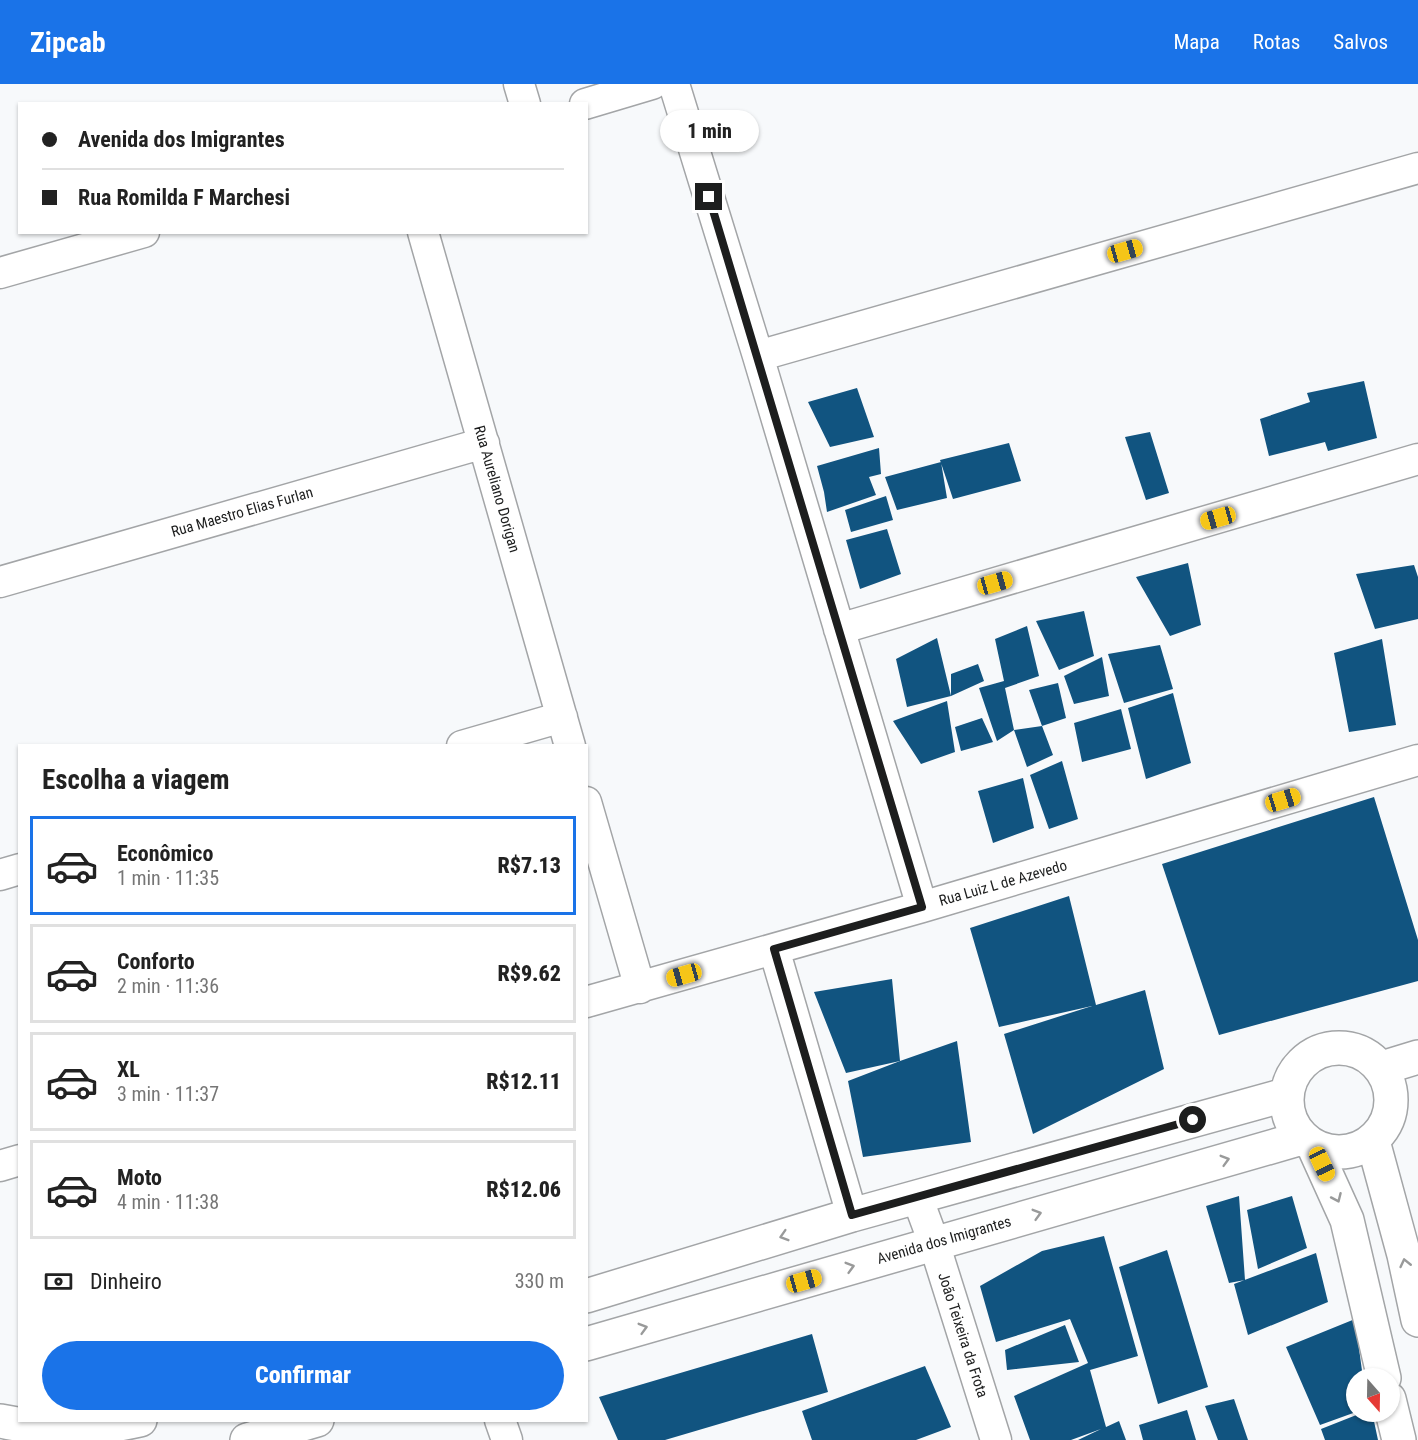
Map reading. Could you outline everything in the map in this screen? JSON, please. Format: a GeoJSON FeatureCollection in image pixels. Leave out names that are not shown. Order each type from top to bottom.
{"type":"FeatureCollection","features":[{"type":"Feature","properties":{"kind":"main road"},"geometry":{"type":"LineString","coordinates":[[1382,1368],[1347,1220],[1307,1142],[1288,1118],[1285,1095],[1298,1065],[1324,1048],[1356,1049],[1382,1068],[1391,1091],[1404,1255],[1418,1320]]}},
{"type":"Feature","properties":{"kind":"main road"},"geometry":{"type":"LineString","coordinates":[[1382,1068],[1418,1057]]}},
{"type":"Feature","properties":{"kind":"main road"},"geometry":{"type":"LineString","coordinates":[[588,1295],[852,1215],[1285,1095]]}},
{"type":"Feature","properties":{"kind":"main road"},"geometry":{"type":"LineString","coordinates":[[1307,1142],[1326,1152],[1351,1152],[1393,1121]]}},
{"type":"Feature","properties":{"kind":"main road","name":"Avenida dos Imigrantes"},"geometry":{"type":"LineString","coordinates":[[588,1343],[934,1243],[1307,1142]]}},
{"type":"Feature","properties":{"kind":"main road"},"geometry":{"type":"LineString","coordinates":[[0,1421],[37,1434],[131,1422]]}},
{"type":"Feature","properties":{"kind":"main road"},"geometry":{"type":"LineString","coordinates":[[247,1440],[310,1422]]}},
{"type":"Feature","properties":{"kind":"main road"},"geometry":{"type":"LineString","coordinates":[[1395,1422],[1399,1440]]}},
{"type":"Feature","properties":{"kind":"street"},"geometry":{"type":"LineString","coordinates":[[519,84],[524,102]]}},
{"type":"Feature","properties":{"kind":"street"},"geometry":{"type":"LineString","coordinates":[[588,103],[652,84]]}},
{"type":"Feature","properties":{"kind":"street"},"geometry":{"type":"LineString","coordinates":[[674,84],[758,356],[922,907]]}},
{"type":"Feature","properties":{"kind":"street"},"geometry":{"type":"LineString","coordinates":[[758,356],[1418,168]]}},
{"type":"Feature","properties":{"kind":"street"},"geometry":{"type":"LineString","coordinates":[[0,273],[137,234]]}},
{"type":"Feature","properties":{"kind":"street","name":"Rua Aureliano Dorigan"},"geometry":{"type":"LineString","coordinates":[[424,234],[566,731]]}},
{"type":"Feature","properties":{"kind":"street","name":"Rua Maestro Elias Furlan"},"geometry":{"type":"LineString","coordinates":[[0,582],[484,443]]}},
{"type":"Feature","properties":{"kind":"street"},"geometry":{"type":"LineString","coordinates":[[839,629],[1418,459]]}},
{"type":"Feature","properties":{"kind":"street"},"geometry":{"type":"LineString","coordinates":[[476,744],[566,731]]}},
{"type":"Feature","properties":{"kind":"street","name":"Rua Luiz L de Azevedo"},"geometry":{"type":"LineString","coordinates":[[588,1001],[922,907],[1418,760]]}},
{"type":"Feature","properties":{"kind":"street"},"geometry":{"type":"LineString","coordinates":[[588,809],[640,987]]}},
{"type":"Feature","properties":{"kind":"street"},"geometry":{"type":"LineString","coordinates":[[0,875],[18,870]]}},
{"type":"Feature","properties":{"kind":"street"},"geometry":{"type":"LineString","coordinates":[[774,949],[852,1215]]}},
{"type":"Feature","properties":{"kind":"street"},"geometry":{"type":"LineString","coordinates":[[0,1166],[18,1161]]}},
{"type":"Feature","properties":{"kind":"street","name":"João Teixeira da Frota"},"geometry":{"type":"LineString","coordinates":[[917,1197],[934,1243],[996,1440]]}},
{"type":"Feature","properties":{"kind":"street"},"geometry":{"type":"LineString","coordinates":[[501,1422],[507,1440]]}},
{"type":"Feature","properties":{"kind":"building"},"geometry":{"type":"Polygon","coordinates":[[[1364,381],[1377,438],[1328,451],[1325,442],[1269,456],[1260,419],[1310,402],[1307,393],[1364,381]]]}},
{"type":"Feature","properties":{"kind":"building"},"geometry":{"type":"Polygon","coordinates":[[[857,388],[874,437],[830,447],[808,402],[857,388]]]}},
{"type":"Feature","properties":{"kind":"building"},"geometry":{"type":"Polygon","coordinates":[[[1150,432],[1169,493],[1146,500],[1125,437],[1150,432]]]}},
{"type":"Feature","properties":{"kind":"building"},"geometry":{"type":"Polygon","coordinates":[[[1009,443],[1021,481],[953,499],[940,460],[1009,443]]]}},
{"type":"Feature","properties":{"kind":"building"},"geometry":{"type":"Polygon","coordinates":[[[879,448],[881,474],[869,477],[876,495],[827,512],[817,466],[879,448]]]}},
{"type":"Feature","properties":{"kind":"building"},"geometry":{"type":"Polygon","coordinates":[[[941,462],[947,498],[897,510],[885,477],[941,462]]]}},
{"type":"Feature","properties":{"kind":"building"},"geometry":{"type":"Polygon","coordinates":[[[886,496],[893,520],[851,532],[845,510],[886,496]]]}},
{"type":"Feature","properties":{"kind":"building"},"geometry":{"type":"Polygon","coordinates":[[[887,529],[901,574],[860,589],[846,540],[887,529]]]}},
{"type":"Feature","properties":{"kind":"building"},"geometry":{"type":"Polygon","coordinates":[[[1188,563],[1201,625],[1170,636],[1136,577],[1188,563]]]}},
{"type":"Feature","properties":{"kind":"building"},"geometry":{"type":"Polygon","coordinates":[[[1414,565],[1418,577],[1418,619],[1375,629],[1356,574],[1414,565]]]}},
{"type":"Feature","properties":{"kind":"building"},"geometry":{"type":"Polygon","coordinates":[[[1084,611],[1094,656],[1059,670],[1036,621],[1084,611]]]}},
{"type":"Feature","properties":{"kind":"building"},"geometry":{"type":"Polygon","coordinates":[[[1027,626],[1039,676],[1005,688],[1014,730],[997,741],[979,688],[1004,681],[995,639],[1027,626]]]}},
{"type":"Feature","properties":{"kind":"building"},"geometry":{"type":"Polygon","coordinates":[[[937,638],[951,696],[907,707],[896,659],[937,638]]]}},
{"type":"Feature","properties":{"kind":"building"},"geometry":{"type":"Polygon","coordinates":[[[1382,639],[1396,725],[1349,732],[1334,653],[1382,639]]]}},
{"type":"Feature","properties":{"kind":"building"},"geometry":{"type":"Polygon","coordinates":[[[1160,645],[1173,689],[1124,703],[1108,654],[1160,645]]]}},
{"type":"Feature","properties":{"kind":"building"},"geometry":{"type":"Polygon","coordinates":[[[1102,657],[1109,696],[1074,704],[1064,676],[1102,657]]]}},
{"type":"Feature","properties":{"kind":"building"},"geometry":{"type":"Polygon","coordinates":[[[978,664],[984,681],[951,696],[951,674],[978,664]]]}},
{"type":"Feature","properties":{"kind":"building"},"geometry":{"type":"Polygon","coordinates":[[[1058,683],[1066,718],[1042,726],[1029,690],[1058,683]]]}},
{"type":"Feature","properties":{"kind":"building"},"geometry":{"type":"Polygon","coordinates":[[[1173,693],[1191,763],[1146,779],[1128,708],[1173,693]]]}},
{"type":"Feature","properties":{"kind":"building"},"geometry":{"type":"Polygon","coordinates":[[[947,701],[955,752],[921,764],[893,721],[947,701]]]}},
{"type":"Feature","properties":{"kind":"building"},"geometry":{"type":"Polygon","coordinates":[[[1121,709],[1131,749],[1082,762],[1074,723],[1121,709]]]}},
{"type":"Feature","properties":{"kind":"building"},"geometry":{"type":"Polygon","coordinates":[[[982,718],[993,742],[961,751],[955,727],[982,718]]]}},
{"type":"Feature","properties":{"kind":"building"},"geometry":{"type":"Polygon","coordinates":[[[1042,726],[1053,755],[1027,767],[1014,730],[1042,726]]]}},
{"type":"Feature","properties":{"kind":"building"},"geometry":{"type":"Polygon","coordinates":[[[1062,761],[1078,819],[1049,829],[1030,775],[1062,761]]]}},
{"type":"Feature","properties":{"kind":"building"},"geometry":{"type":"Polygon","coordinates":[[[1023,778],[1034,828],[993,843],[978,791],[1023,778]]]}},
{"type":"Feature","properties":{"kind":"building"},"geometry":{"type":"Polygon","coordinates":[[[1374,797],[1418,940],[1418,981],[1219,1035],[1162,864],[1374,797]]]}},
{"type":"Feature","properties":{"kind":"building"},"geometry":{"type":"Polygon","coordinates":[[[1069,896],[1096,1005],[1145,990],[1164,1069],[1033,1134],[1004,1034],[1092,1006],[999,1027],[970,928],[1069,896]]]}},
{"type":"Feature","properties":{"kind":"building"},"geometry":{"type":"Polygon","coordinates":[[[892,979],[900,1061],[846,1073],[814,992],[892,979]]]}},
{"type":"Feature","properties":{"kind":"building"},"geometry":{"type":"Polygon","coordinates":[[[957,1041],[971,1142],[863,1157],[848,1081],[957,1041]]]}},
{"type":"Feature","properties":{"kind":"building"},"geometry":{"type":"Polygon","coordinates":[[[1239,1196],[1245,1280],[1229,1283],[1206,1206],[1239,1196]]]}},
{"type":"Feature","properties":{"kind":"building"},"geometry":{"type":"Polygon","coordinates":[[[1292,1196],[1307,1248],[1258,1269],[1247,1210],[1292,1196]]]}},
{"type":"Feature","properties":{"kind":"building"},"geometry":{"type":"Polygon","coordinates":[[[1104,1236],[1138,1356],[1090,1370],[1106,1427],[1119,1421],[1126,1440],[1078,1440],[1101,1429],[1071,1440],[1030,1440],[1014,1396],[1088,1363],[1070,1319],[996,1342],[980,1286],[1042,1251],[1104,1236]]]}},
{"type":"Feature","properties":{"kind":"building"},"geometry":{"type":"Polygon","coordinates":[[[1167,1250],[1208,1387],[1158,1404],[1119,1267],[1167,1250]]]}},
{"type":"Feature","properties":{"kind":"building"},"geometry":{"type":"Polygon","coordinates":[[[1316,1253],[1328,1302],[1248,1335],[1234,1284],[1316,1253]]]}},
{"type":"Feature","properties":{"kind":"building"},"geometry":{"type":"Polygon","coordinates":[[[1355,1319],[1362,1368],[1346,1368],[1346,1416],[1320,1425],[1286,1347],[1355,1319]]]}},
{"type":"Feature","properties":{"kind":"building"},"geometry":{"type":"Polygon","coordinates":[[[1065,1325],[1079,1362],[1007,1370],[1005,1350],[1065,1325]]]}},
{"type":"Feature","properties":{"kind":"building"},"geometry":{"type":"Polygon","coordinates":[[[812,1334],[828,1392],[665,1440],[618,1440],[599,1397],[812,1334]]]}},
{"type":"Feature","properties":{"kind":"building"},"geometry":{"type":"Polygon","coordinates":[[[925,1366],[951,1427],[916,1440],[812,1440],[802,1411],[925,1366]]]}},
{"type":"Feature","properties":{"kind":"building"},"geometry":{"type":"Polygon","coordinates":[[[1234,1399],[1248,1440],[1218,1440],[1205,1406],[1234,1399]]]}},
{"type":"Feature","properties":{"kind":"building"},"geometry":{"type":"Polygon","coordinates":[[[1187,1410],[1196,1440],[1143,1440],[1139,1425],[1187,1410]]]}},
{"type":"Feature","properties":{"kind":"building"},"geometry":{"type":"Polygon","coordinates":[[[1346,1419],[1346,1422],[1374,1422],[1378,1440],[1325,1440],[1321,1429],[1346,1419]]]}},
{"type":"Feature","properties":{"kind":"route"},"geometry":{"type":"LineString","coordinates":[[709,197],[922,907],[774,949],[852,1215],[1193,1120]]}}]}
